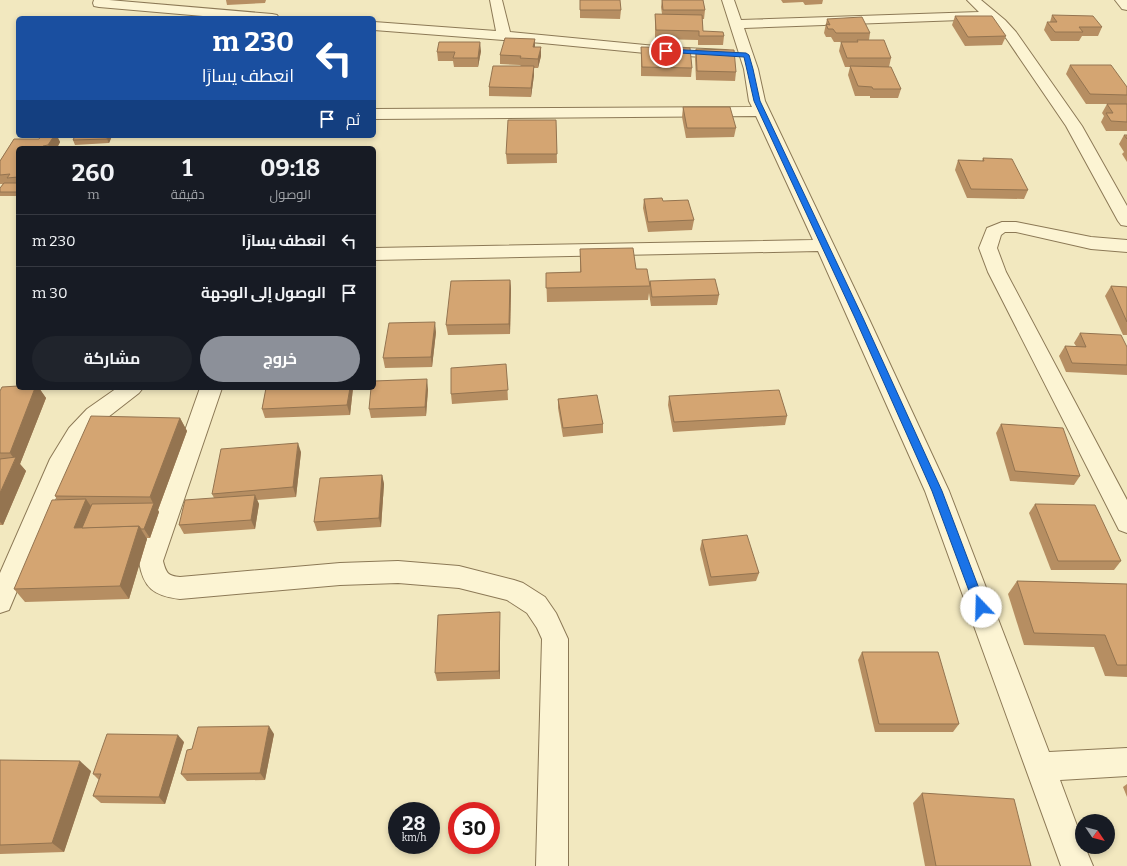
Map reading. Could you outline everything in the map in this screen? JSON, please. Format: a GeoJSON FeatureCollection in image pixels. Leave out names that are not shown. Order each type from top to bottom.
{"type":"FeatureCollection","features":[{"type":"Feature","properties":{"kind":"street"},"geometry":{"type":"LineString","coordinates":[[496,0],[504,36]]}},
{"type":"Feature","properties":{"kind":"street"},"geometry":{"type":"LineString","coordinates":[[728,0],[746,55],[757,101],[937,491],[1041,766],[1077,866]]}},
{"type":"Feature","properties":{"kind":"street"},"geometry":{"type":"LineString","coordinates":[[973,0],[1011,35],[1074,126],[1127,221]]}},
{"type":"Feature","properties":{"kind":"street"},"geometry":{"type":"LineString","coordinates":[[1121,0],[1127,6]]}},
{"type":"Feature","properties":{"kind":"street"},"geometry":{"type":"LineString","coordinates":[[99,3],[249,16]]}},
{"type":"Feature","properties":{"kind":"street"},"geometry":{"type":"LineString","coordinates":[[735,24],[992,16]]}},
{"type":"Feature","properties":{"kind":"street"},"geometry":{"type":"LineString","coordinates":[[376,26],[658,50],[746,55]]}},
{"type":"Feature","properties":{"kind":"street"},"geometry":{"type":"LineString","coordinates":[[376,114],[762,111]]}},
{"type":"Feature","properties":{"kind":"street"},"geometry":{"type":"LineString","coordinates":[[1127,246],[1091,243],[1016,227],[1009,227],[993,232],[988,248],[997,272],[1070,417],[1127,523]]}},
{"type":"Feature","properties":{"kind":"street"},"geometry":{"type":"LineString","coordinates":[[376,254],[824,244]]}},
{"type":"Feature","properties":{"kind":"street"},"geometry":{"type":"LineString","coordinates":[[0,602],[61,459],[77,434],[95,415],[129,390]]}},
{"type":"Feature","properties":{"kind":"street"},"geometry":{"type":"LineString","coordinates":[[210,390],[151,561],[153,573],[158,581],[165,586],[180,588],[340,574],[398,572],[459,576],[514,591],[536,605],[547,621],[555,639],[552,866]]}},
{"type":"Feature","properties":{"kind":"street"},"geometry":{"type":"LineString","coordinates":[[1041,766],[1127,762]]}},
{"type":"Feature","properties":{"kind":"building"},"geometry":{"type":"Polygon","coordinates":[[[580,0],[620,0],[621,10],[580,10],[580,0]]]}},
{"type":"Feature","properties":{"kind":"building"},"geometry":{"type":"Polygon","coordinates":[[[662,0],[703,0],[705,10],[663,10],[662,0]]]}},
{"type":"Feature","properties":{"kind":"building"},"geometry":{"type":"Polygon","coordinates":[[[655,14],[702,15],[703,31],[723,32],[724,36],[699,36],[699,31],[656,30],[655,14]]]}},
{"type":"Feature","properties":{"kind":"building"},"geometry":{"type":"Polygon","coordinates":[[[1052,15],[1093,16],[1102,27],[1079,27],[1083,32],[1055,32],[1047,22],[1057,22],[1052,15]]]}},
{"type":"Feature","properties":{"kind":"building"},"geometry":{"type":"Polygon","coordinates":[[[955,16],[992,16],[1006,36],[968,37],[955,16]]]}},
{"type":"Feature","properties":{"kind":"building"},"geometry":{"type":"Polygon","coordinates":[[[862,17],[870,33],[836,33],[833,29],[828,29],[826,24],[830,25],[827,19],[862,17]]]}},
{"type":"Feature","properties":{"kind":"building"},"geometry":{"type":"Polygon","coordinates":[[[505,38],[535,39],[533,47],[541,47],[538,59],[520,58],[521,56],[500,55],[505,38]]]}},
{"type":"Feature","properties":{"kind":"building"},"geometry":{"type":"Polygon","coordinates":[[[857,40],[884,40],[891,58],[847,58],[841,42],[858,42],[857,40]]]}},
{"type":"Feature","properties":{"kind":"building"},"geometry":{"type":"Polygon","coordinates":[[[439,42],[480,42],[478,58],[453,58],[455,52],[437,52],[439,42]]]}},
{"type":"Feature","properties":{"kind":"building"},"geometry":{"type":"Polygon","coordinates":[[[641,47],[690,48],[692,68],[642,67],[641,47]]]}},
{"type":"Feature","properties":{"kind":"building"},"geometry":{"type":"Polygon","coordinates":[[[696,49],[734,50],[736,72],[697,71],[696,49]]]}},
{"type":"Feature","properties":{"kind":"building"},"geometry":{"type":"Polygon","coordinates":[[[1070,65],[1111,65],[1127,87],[1127,95],[1090,94],[1070,65]]]}},
{"type":"Feature","properties":{"kind":"building"},"geometry":{"type":"Polygon","coordinates":[[[493,66],[534,66],[531,88],[489,87],[493,66]]]}},
{"type":"Feature","properties":{"kind":"building"},"geometry":{"type":"Polygon","coordinates":[[[850,66],[891,67],[901,89],[873,89],[872,87],[858,86],[850,66]]]}},
{"type":"Feature","properties":{"kind":"building"},"geometry":{"type":"Polygon","coordinates":[[[1107,104],[1127,104],[1127,122],[1111,121],[1106,113],[1113,113],[1107,104]]]}},
{"type":"Feature","properties":{"kind":"building"},"geometry":{"type":"Polygon","coordinates":[[[683,107],[730,107],[736,128],[687,128],[683,107]]]}},
{"type":"Feature","properties":{"kind":"building"},"geometry":{"type":"Polygon","coordinates":[[[508,120],[556,120],[557,154],[506,154],[508,120]]]}},
{"type":"Feature","properties":{"kind":"building"},"geometry":{"type":"Polygon","coordinates":[[[53,138],[48,145],[16,146],[16,177],[7,178],[10,174],[0,175],[0,161],[14,139],[53,138]]]}},
{"type":"Feature","properties":{"kind":"building"},"geometry":{"type":"Polygon","coordinates":[[[74,138],[107,138],[107,139],[73,140],[74,138]]]}},
{"type":"Feature","properties":{"kind":"building"},"geometry":{"type":"Polygon","coordinates":[[[983,158],[1012,159],[1028,190],[971,189],[958,160],[984,161],[983,158]]]}},
{"type":"Feature","properties":{"kind":"building"},"geometry":{"type":"Polygon","coordinates":[[[4,183],[16,183],[16,192],[0,192],[0,188],[4,183]]]}},
{"type":"Feature","properties":{"kind":"building"},"geometry":{"type":"Polygon","coordinates":[[[662,198],[663,201],[688,200],[694,220],[648,222],[644,199],[662,198]]]}},
{"type":"Feature","properties":{"kind":"building"},"geometry":{"type":"Polygon","coordinates":[[[633,248],[636,269],[647,269],[650,286],[546,288],[546,273],[581,272],[580,249],[633,248]]]}},
{"type":"Feature","properties":{"kind":"building"},"geometry":{"type":"Polygon","coordinates":[[[715,279],[719,295],[652,297],[650,281],[715,279]]]}},
{"type":"Feature","properties":{"kind":"building"},"geometry":{"type":"Polygon","coordinates":[[[510,280],[509,324],[446,325],[451,281],[510,280]]]}},
{"type":"Feature","properties":{"kind":"building"},"geometry":{"type":"Polygon","coordinates":[[[1111,286],[1127,287],[1127,322],[1111,286]]]}},
{"type":"Feature","properties":{"kind":"building"},"geometry":{"type":"Polygon","coordinates":[[[435,322],[431,357],[383,358],[389,323],[435,322]]]}},
{"type":"Feature","properties":{"kind":"building"},"geometry":{"type":"Polygon","coordinates":[[[1080,333],[1121,335],[1127,347],[1127,365],[1072,363],[1065,346],[1086,347],[1080,333]]]}},
{"type":"Feature","properties":{"kind":"building"},"geometry":{"type":"Polygon","coordinates":[[[506,364],[508,390],[451,394],[451,368],[506,364]]]}},
{"type":"Feature","properties":{"kind":"building"},"geometry":{"type":"Polygon","coordinates":[[[427,379],[425,407],[369,409],[371,390],[376,390],[376,381],[427,379]]]}},
{"type":"Feature","properties":{"kind":"building"},"geometry":{"type":"Polygon","coordinates":[[[16,386],[16,390],[34,390],[10,453],[0,453],[0,391],[2,387],[16,386]]]}},
{"type":"Feature","properties":{"kind":"building"},"geometry":{"type":"Polygon","coordinates":[[[266,390],[350,390],[347,405],[262,409],[266,390]]]}},
{"type":"Feature","properties":{"kind":"building"},"geometry":{"type":"Polygon","coordinates":[[[779,390],[787,416],[674,422],[669,396],[779,390]]]}},
{"type":"Feature","properties":{"kind":"building"},"geometry":{"type":"Polygon","coordinates":[[[597,395],[603,424],[563,428],[558,399],[597,395]]]}},
{"type":"Feature","properties":{"kind":"building"},"geometry":{"type":"Polygon","coordinates":[[[91,416],[180,418],[150,497],[55,496],[91,416]]]}},
{"type":"Feature","properties":{"kind":"building"},"geometry":{"type":"Polygon","coordinates":[[[1001,424],[1063,428],[1080,476],[1015,471],[1001,424]]]}},
{"type":"Feature","properties":{"kind":"building"},"geometry":{"type":"Polygon","coordinates":[[[298,443],[293,487],[212,494],[221,449],[298,443]]]}},
{"type":"Feature","properties":{"kind":"building"},"geometry":{"type":"Polygon","coordinates":[[[16,457],[0,493],[0,459],[16,457]]]}},
{"type":"Feature","properties":{"kind":"building"},"geometry":{"type":"Polygon","coordinates":[[[382,475],[379,518],[314,522],[320,478],[382,475]]]}},
{"type":"Feature","properties":{"kind":"building"},"geometry":{"type":"Polygon","coordinates":[[[255,495],[251,520],[179,525],[185,500],[255,495]]]}},
{"type":"Feature","properties":{"kind":"building"},"geometry":{"type":"Polygon","coordinates":[[[86,499],[74,528],[139,526],[120,586],[14,589],[52,500],[86,499]]]}},
{"type":"Feature","properties":{"kind":"building"},"geometry":{"type":"Polygon","coordinates":[[[154,503],[144,529],[141,529],[139,526],[82,528],[92,504],[154,503]]]}},
{"type":"Feature","properties":{"kind":"building"},"geometry":{"type":"Polygon","coordinates":[[[1035,504],[1095,505],[1121,561],[1058,561],[1035,504]]]}},
{"type":"Feature","properties":{"kind":"building"},"geometry":{"type":"Polygon","coordinates":[[[747,535],[759,573],[711,577],[702,540],[747,535]]]}},
{"type":"Feature","properties":{"kind":"building"},"geometry":{"type":"Polygon","coordinates":[[[1017,581],[1127,584],[1127,665],[1117,665],[1105,635],[1034,633],[1017,581]]]}},
{"type":"Feature","properties":{"kind":"building"},"geometry":{"type":"Polygon","coordinates":[[[500,612],[499,671],[435,673],[438,615],[500,612]]]}},
{"type":"Feature","properties":{"kind":"building"},"geometry":{"type":"Polygon","coordinates":[[[862,652],[938,652],[959,724],[879,724],[862,652]]]}},
{"type":"Feature","properties":{"kind":"building"},"geometry":{"type":"Polygon","coordinates":[[[269,726],[260,773],[181,774],[187,750],[192,749],[198,727],[269,726]]]}},
{"type":"Feature","properties":{"kind":"building"},"geometry":{"type":"Polygon","coordinates":[[[107,734],[178,735],[159,797],[93,796],[101,774],[93,774],[107,734]]]}},
{"type":"Feature","properties":{"kind":"building"},"geometry":{"type":"Polygon","coordinates":[[[0,760],[80,761],[52,843],[0,845],[0,760]]]}},
{"type":"Feature","properties":{"kind":"building"},"geometry":{"type":"Polygon","coordinates":[[[922,793],[1014,799],[1031,866],[936,866],[922,793]]]}},
{"type":"Feature","properties":{"kind":"route"},"geometry":{"type":"LineString","coordinates":[[666,51],[746,55],[757,101],[804,205],[859,318],[937,491],[981,607]]}}]}
